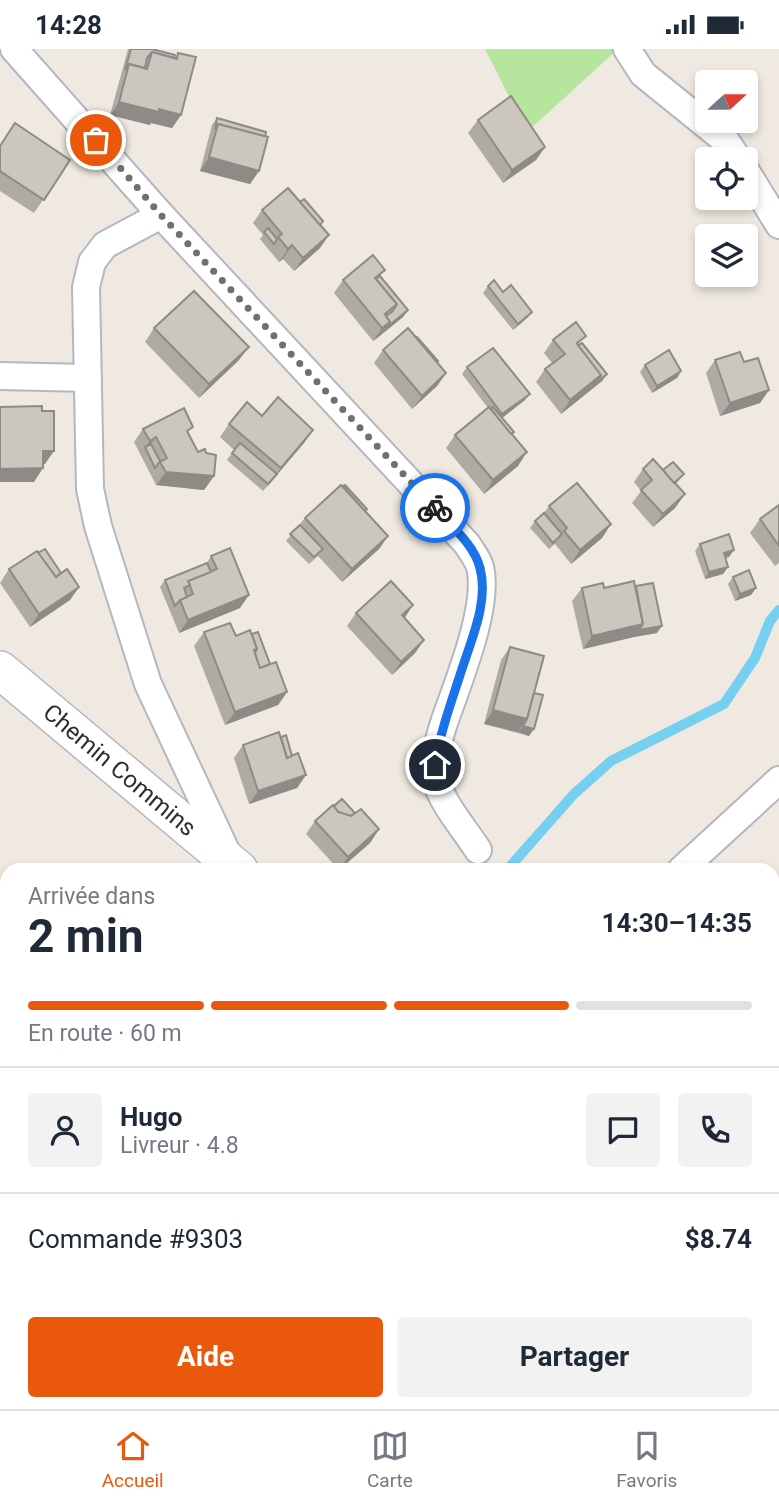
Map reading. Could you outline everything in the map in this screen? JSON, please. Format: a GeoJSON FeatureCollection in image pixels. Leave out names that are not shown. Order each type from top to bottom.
{"type":"FeatureCollection","features":[{"type":"Feature","properties":{"kind":"street"},"geometry":{"type":"LineString","coordinates":[[14,49],[161,215],[467,544],[480,566],[482,585],[475,629],[440,737],[435,765],[440,792],[478,850]]}},
{"type":"Feature","properties":{"kind":"street"},"geometry":{"type":"LineString","coordinates":[[627,49],[643,74],[730,147]]}},
{"type":"Feature","properties":{"kind":"street"},"geometry":{"type":"LineString","coordinates":[[758,191],[779,225]]}},
{"type":"Feature","properties":{"kind":"street"},"geometry":{"type":"LineString","coordinates":[[161,215],[105,245],[92,263],[86,286],[90,489],[98,526],[148,684],[233,863]]}},
{"type":"Feature","properties":{"kind":"street"},"geometry":{"type":"LineString","coordinates":[[0,376],[88,378]]}},
{"type":"Feature","properties":{"kind":"street","name":"Chemin Commins"},"geometry":{"type":"LineString","coordinates":[[0,670],[230,863]]}},
{"type":"Feature","properties":{"kind":"street"},"geometry":{"type":"LineString","coordinates":[[689,863],[779,780]]}},
{"type":"Feature","properties":{"kind":"green space"},"geometry":{"type":"Polygon","coordinates":[[[485,49],[618,49],[527,132],[485,49]]]}},
{"type":"Feature","properties":{"kind":"building"},"geometry":{"type":"Polygon","coordinates":[[[131,49],[152,49],[175,55],[174,58],[152,52],[147,58],[145,68],[129,64],[125,70],[131,49]]]}},
{"type":"Feature","properties":{"kind":"building"},"geometry":{"type":"Polygon","coordinates":[[[152,52],[177,59],[178,53],[196,57],[181,115],[119,102],[129,64],[147,69],[152,52]]]}},
{"type":"Feature","properties":{"kind":"building"},"geometry":{"type":"Polygon","coordinates":[[[511,96],[545,147],[512,170],[478,120],[511,96]]]}},
{"type":"Feature","properties":{"kind":"building"},"geometry":{"type":"Polygon","coordinates":[[[217,118],[266,132],[265,137],[218,124],[215,129],[217,118]]]}},
{"type":"Feature","properties":{"kind":"building"},"geometry":{"type":"Polygon","coordinates":[[[15,123],[70,160],[44,200],[0,171],[0,146],[15,123]]]}},
{"type":"Feature","properties":{"kind":"building"},"geometry":{"type":"Polygon","coordinates":[[[218,124],[268,137],[259,171],[209,157],[218,124]]]}},
{"type":"Feature","properties":{"kind":"building"},"geometry":{"type":"Polygon","coordinates":[[[288,188],[329,235],[303,258],[292,245],[288,249],[278,237],[282,234],[262,210],[288,188]]]}},
{"type":"Feature","properties":{"kind":"building"},"geometry":{"type":"Polygon","coordinates":[[[304,199],[323,221],[320,225],[300,202],[304,199]]]}},
{"type":"Feature","properties":{"kind":"building"},"geometry":{"type":"Polygon","coordinates":[[[268,228],[277,239],[274,244],[264,232],[268,228]]]}},
{"type":"Feature","properties":{"kind":"building"},"geometry":{"type":"Polygon","coordinates":[[[373,255],[385,270],[375,278],[397,304],[385,314],[390,322],[382,328],[343,280],[373,255]]]}},
{"type":"Feature","properties":{"kind":"building"},"geometry":{"type":"Polygon","coordinates":[[[380,276],[408,310],[386,328],[390,322],[386,316],[397,304],[376,279],[380,276]]]}},
{"type":"Feature","properties":{"kind":"building"},"geometry":{"type":"Polygon","coordinates":[[[494,280],[503,292],[511,285],[532,312],[518,324],[488,286],[494,280]]]}},
{"type":"Feature","properties":{"kind":"building"},"geometry":{"type":"Polygon","coordinates":[[[194,291],[249,347],[209,384],[154,328],[194,291]]]}},
{"type":"Feature","properties":{"kind":"building"},"geometry":{"type":"Polygon","coordinates":[[[576,322],[586,336],[577,343],[601,375],[570,400],[545,369],[565,354],[553,340],[576,322]]]}},
{"type":"Feature","properties":{"kind":"building"},"geometry":{"type":"Polygon","coordinates":[[[408,328],[446,373],[422,396],[383,350],[408,328]]]}},
{"type":"Feature","properties":{"kind":"building"},"geometry":{"type":"Polygon","coordinates":[[[416,337],[438,361],[437,362],[416,337]]]}},
{"type":"Feature","properties":{"kind":"building"},"geometry":{"type":"Polygon","coordinates":[[[582,343],[607,374],[597,382],[601,375],[578,345],[582,343]]]}},
{"type":"Feature","properties":{"kind":"building"},"geometry":{"type":"Polygon","coordinates":[[[493,348],[530,394],[502,414],[467,367],[493,348]]]}},
{"type":"Feature","properties":{"kind":"building"},"geometry":{"type":"Polygon","coordinates":[[[669,350],[681,371],[657,386],[645,365],[669,350]]]}},
{"type":"Feature","properties":{"kind":"building"},"geometry":{"type":"Polygon","coordinates":[[[740,352],[744,362],[758,358],[769,390],[730,403],[715,360],[740,352]]]}},
{"type":"Feature","properties":{"kind":"building"},"geometry":{"type":"Polygon","coordinates":[[[278,397],[313,430],[281,468],[229,424],[247,402],[262,416],[278,397]]]}},
{"type":"Feature","properties":{"kind":"building"},"geometry":{"type":"Polygon","coordinates":[[[42,406],[42,411],[54,411],[54,451],[43,451],[43,468],[0,469],[0,407],[42,406]]]}},
{"type":"Feature","properties":{"kind":"building"},"geometry":{"type":"Polygon","coordinates":[[[489,407],[527,452],[493,480],[455,435],[489,407]]]}},
{"type":"Feature","properties":{"kind":"building"},"geometry":{"type":"Polygon","coordinates":[[[493,407],[514,432],[511,434],[491,409],[493,407]]]}},
{"type":"Feature","properties":{"kind":"building"},"geometry":{"type":"Polygon","coordinates":[[[184,408],[193,427],[187,431],[198,452],[205,449],[206,453],[216,455],[214,476],[166,472],[160,462],[167,458],[156,437],[150,441],[143,429],[184,408]]]}},
{"type":"Feature","properties":{"kind":"building"},"geometry":{"type":"Polygon","coordinates":[[[240,443],[277,474],[268,484],[232,453],[240,443]]]}},
{"type":"Feature","properties":{"kind":"building"},"geometry":{"type":"Polygon","coordinates":[[[151,444],[160,461],[155,468],[145,447],[151,444]]]}},
{"type":"Feature","properties":{"kind":"building"},"geometry":{"type":"Polygon","coordinates":[[[653,459],[685,494],[663,514],[641,490],[652,480],[643,469],[653,459]]]}},
{"type":"Feature","properties":{"kind":"building"},"geometry":{"type":"Polygon","coordinates":[[[673,462],[684,474],[674,483],[663,470],[673,462]]]}},
{"type":"Feature","properties":{"kind":"building"},"geometry":{"type":"Polygon","coordinates":[[[577,483],[611,524],[580,550],[564,531],[567,528],[549,506],[577,483]]]}},
{"type":"Feature","properties":{"kind":"building"},"geometry":{"type":"Polygon","coordinates":[[[341,485],[388,536],[352,569],[305,518],[341,485]]]}},
{"type":"Feature","properties":{"kind":"building"},"geometry":{"type":"Polygon","coordinates":[[[345,485],[367,509],[365,511],[343,486],[345,485]]]}},
{"type":"Feature","properties":{"kind":"building"},"geometry":{"type":"Polygon","coordinates":[[[779,505],[779,546],[760,519],[779,505]]]}},
{"type":"Feature","properties":{"kind":"building"},"geometry":{"type":"Polygon","coordinates":[[[544,513],[562,534],[553,543],[535,521],[544,513]]]}},
{"type":"Feature","properties":{"kind":"building"},"geometry":{"type":"Polygon","coordinates":[[[300,525],[323,549],[314,557],[290,534],[300,525]]]}},
{"type":"Feature","properties":{"kind":"building"},"geometry":{"type":"Polygon","coordinates":[[[729,534],[734,550],[724,553],[728,567],[709,572],[700,544],[729,534]]]}},
{"type":"Feature","properties":{"kind":"building"},"geometry":{"type":"Polygon","coordinates":[[[230,548],[249,595],[188,620],[180,600],[193,594],[188,581],[217,569],[211,556],[230,548]]]}},
{"type":"Feature","properties":{"kind":"building"},"geometry":{"type":"Polygon","coordinates":[[[45,549],[61,573],[56,577],[38,553],[45,549]]]}},
{"type":"Feature","properties":{"kind":"building"},"geometry":{"type":"Polygon","coordinates":[[[37,551],[56,577],[67,569],[79,587],[39,614],[9,569],[37,551]]]}},
{"type":"Feature","properties":{"kind":"building"},"geometry":{"type":"Polygon","coordinates":[[[207,563],[211,572],[188,581],[190,585],[184,588],[187,597],[175,606],[165,580],[207,563]]]}},
{"type":"Feature","properties":{"kind":"building"},"geometry":{"type":"Polygon","coordinates":[[[749,570],[756,588],[740,594],[733,577],[749,570]]]}},
{"type":"Feature","properties":{"kind":"building"},"geometry":{"type":"Polygon","coordinates":[[[391,581],[413,605],[402,615],[424,640],[401,662],[356,613],[391,581]]]}},
{"type":"Feature","properties":{"kind":"building"},"geometry":{"type":"Polygon","coordinates":[[[634,581],[643,624],[592,636],[582,588],[603,583],[604,588],[634,581]]]}},
{"type":"Feature","properties":{"kind":"building"},"geometry":{"type":"Polygon","coordinates":[[[653,583],[662,626],[639,630],[643,624],[636,586],[653,583]]]}},
{"type":"Feature","properties":{"kind":"building"},"geometry":{"type":"Polygon","coordinates":[[[230,623],[236,636],[250,630],[260,668],[276,662],[287,692],[235,712],[204,632],[230,623]]]}},
{"type":"Feature","properties":{"kind":"building"},"geometry":{"type":"Polygon","coordinates":[[[258,632],[270,664],[260,668],[252,634],[258,632]]]}},
{"type":"Feature","properties":{"kind":"building"},"geometry":{"type":"Polygon","coordinates":[[[510,647],[544,656],[527,719],[493,710],[510,647]]]}},
{"type":"Feature","properties":{"kind":"building"},"geometry":{"type":"Polygon","coordinates":[[[534,693],[543,695],[534,729],[523,726],[534,693]]]}},
{"type":"Feature","properties":{"kind":"building"},"geometry":{"type":"Polygon","coordinates":[[[279,732],[287,758],[298,753],[306,775],[258,791],[243,745],[279,732]]]}},
{"type":"Feature","properties":{"kind":"building"},"geometry":{"type":"Polygon","coordinates":[[[286,735],[292,756],[287,758],[281,737],[286,735]]]}},
{"type":"Feature","properties":{"kind":"building"},"geometry":{"type":"Polygon","coordinates":[[[342,799],[355,813],[351,816],[338,812],[334,806],[342,799]]]}},
{"type":"Feature","properties":{"kind":"building"},"geometry":{"type":"Polygon","coordinates":[[[333,805],[338,812],[351,816],[361,809],[379,829],[348,857],[315,821],[333,805]]]}},
{"type":"Feature","properties":{"kind":"waterway"},"geometry":{"type":"LineString","coordinates":[[513,863],[574,794],[611,761],[724,704],[755,658],[770,621],[779,610]]}},
{"type":"Feature","properties":{"kind":"way so far"},"geometry":{"type":"LineString","coordinates":[[96,140],[161,215],[435,508]]}},
{"type":"Feature","properties":{"kind":"route"},"geometry":{"type":"LineString","coordinates":[[435,508],[467,544],[480,566],[482,585],[475,629],[440,737],[435,765]]}}]}
